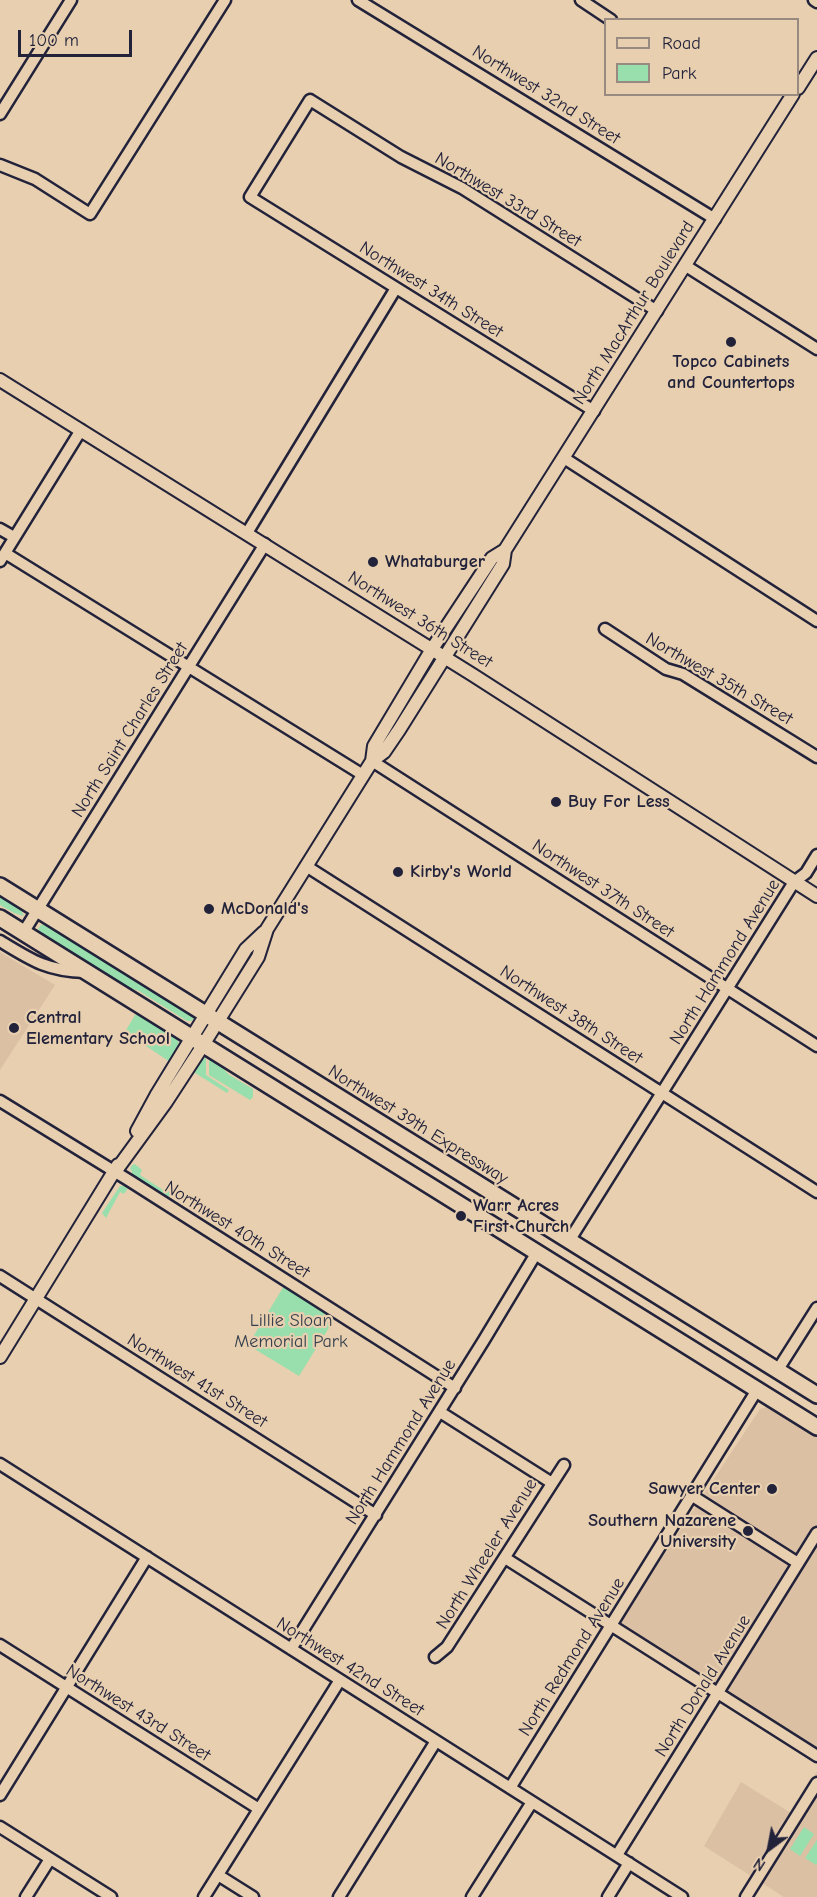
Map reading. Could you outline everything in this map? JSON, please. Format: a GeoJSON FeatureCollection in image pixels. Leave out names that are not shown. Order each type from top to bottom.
{"type":"FeatureCollection","features":[{"type":"Feature","properties":{"kind":"highway","name":"Northwest 39th Expressway"},"geometry":{"type":"LineString","coordinates":[[0,886],[817,1395]]}},
{"type":"Feature","properties":{"kind":"highway"},"geometry":{"type":"LineString","coordinates":[[0,918],[817,1427]]}},
{"type":"Feature","properties":{"kind":"highway"},"geometry":{"type":"LineString","coordinates":[[537,1252],[551,1230]]}},
{"type":"Feature","properties":{"kind":"highway"},"geometry":{"type":"LineString","coordinates":[[554,1263],[568,1241]]}},
{"type":"Feature","properties":{"kind":"highway"},"geometry":{"type":"LineString","coordinates":[[652,1323],[666,1302]]}},
{"type":"Feature","properties":{"kind":"highway"},"geometry":{"type":"LineString","coordinates":[[757,1390],[777,1371]]}},
{"type":"Feature","properties":{"kind":"main road"},"geometry":{"type":"LineString","coordinates":[[799,87],[813,74],[817,58]]}},
{"type":"Feature","properties":{"kind":"main road","name":"North MacArthur Boulevard"},"geometry":{"type":"LineString","coordinates":[[0,1357],[115,1172],[156,1096],[197,1041],[211,1018],[258,957],[267,929],[306,866],[372,761],[384,752],[446,658],[503,564],[505,550],[792,96]]}},
{"type":"Feature","properties":{"kind":"main road","name":"Northwest 36th Street"},"geometry":{"type":"LineString","coordinates":[[0,380],[432,649],[817,896]]}},
{"type":"Feature","properties":{"kind":"main road","name":"North MacArthur Boulevard"},"geometry":{"type":"LineString","coordinates":[[372,761],[374,746],[432,649],[492,558],[505,550]]}},
{"type":"Feature","properties":{"kind":"street"},"geometry":{"type":"LineString","coordinates":[[0,114],[71,0]]}},
{"type":"Feature","properties":{"kind":"street"},"geometry":{"type":"LineString","coordinates":[[0,165],[35,179],[90,214],[225,0]]}},
{"type":"Feature","properties":{"kind":"street","name":"Northwest 32nd Street"},"geometry":{"type":"LineString","coordinates":[[358,0],[715,219]]}},
{"type":"Feature","properties":{"kind":"street"},"geometry":{"type":"LineString","coordinates":[[581,0],[608,18]]}},
{"type":"Feature","properties":{"kind":"street","name":"Northwest 33rd Street"},"geometry":{"type":"LineString","coordinates":[[250,197],[310,100],[401,157],[462,188],[657,311]]}},
{"type":"Feature","properties":{"kind":"street","name":"Northwest 34th Street"},"geometry":{"type":"LineString","coordinates":[[250,197],[594,411]]}},
{"type":"Feature","properties":{"kind":"street"},"geometry":{"type":"LineString","coordinates":[[686,266],[817,350]]}},
{"type":"Feature","properties":{"kind":"street"},"geometry":{"type":"LineString","coordinates":[[247,533],[396,288]]}},
{"type":"Feature","properties":{"kind":"street"},"geometry":{"type":"LineString","coordinates":[[81,430],[2,557],[190,667],[363,775]]}},
{"type":"Feature","properties":{"kind":"street"},"geometry":{"type":"LineString","coordinates":[[564,458],[817,621]]}},
{"type":"Feature","properties":{"kind":"street"},"geometry":{"type":"LineString","coordinates":[[0,529],[14,537]]}},
{"type":"Feature","properties":{"kind":"street","name":"North Saint Charles Street"},"geometry":{"type":"LineString","coordinates":[[23,933],[265,544]]}},
{"type":"Feature","properties":{"kind":"street","name":"Northwest 35th Street"},"geometry":{"type":"LineString","coordinates":[[605,629],[666,669],[684,674],[817,757]]}},
{"type":"Feature","properties":{"kind":"street","name":"Northwest 37th Street"},"geometry":{"type":"LineString","coordinates":[[372,761],[817,1046]]}},
{"type":"Feature","properties":{"kind":"street","name":"North Hammond Avenue"},"geometry":{"type":"LineString","coordinates":[[568,1241],[794,882],[806,873],[817,855]]}},
{"type":"Feature","properties":{"kind":"street","name":"Northwest 38th Street"},"geometry":{"type":"LineString","coordinates":[[306,866],[817,1192]]}},
{"type":"Feature","properties":{"kind":"street"},"geometry":{"type":"LineString","coordinates":[[0,941],[34,961],[63,972],[87,973]]}},
{"type":"Feature","properties":{"kind":"street","name":"Northwest 40th Street"},"geometry":{"type":"LineString","coordinates":[[0,1101],[455,1388]]}},
{"type":"Feature","properties":{"kind":"street","name":"North Hammond Avenue"},"geometry":{"type":"LineString","coordinates":[[291,1649],[455,1388],[537,1252]]}},
{"type":"Feature","properties":{"kind":"street","name":"Northwest 41st Street"},"geometry":{"type":"LineString","coordinates":[[0,1276],[376,1515]]}},
{"type":"Feature","properties":{"kind":"street"},"geometry":{"type":"LineString","coordinates":[[777,1371],[817,1308]]}},
{"type":"Feature","properties":{"kind":"street","name":"North Redmond Avenue"},"geometry":{"type":"LineString","coordinates":[[510,1788],[757,1390]]}},
{"type":"Feature","properties":{"kind":"street"},"geometry":{"type":"LineString","coordinates":[[440,1412],[552,1483]]}},
{"type":"Feature","properties":{"kind":"street","name":"Northwest 42nd Street"},"geometry":{"type":"LineString","coordinates":[[0,1464],[682,1897]]}},
{"type":"Feature","properties":{"kind":"street","name":"North Wheeler Avenue"},"geometry":{"type":"LineString","coordinates":[[435,1657],[447,1647],[564,1465]]}},
{"type":"Feature","properties":{"kind":"street"},"geometry":{"type":"LineString","coordinates":[[692,1495],[798,1563]]}},
{"type":"Feature","properties":{"kind":"street","name":"North Donald Avenue"},"geometry":{"type":"LineString","coordinates":[[617,1855],[817,1533]]}},
{"type":"Feature","properties":{"kind":"street"},"geometry":{"type":"LineString","coordinates":[[0,1795],[147,1557]]}},
{"type":"Feature","properties":{"kind":"street"},"geometry":{"type":"LineString","coordinates":[[505,1558],[817,1756]]}},
{"type":"Feature","properties":{"kind":"street","name":"Northwest 43rd Street"},"geometry":{"type":"LineString","coordinates":[[0,1645],[259,1809]]}},
{"type":"Feature","properties":{"kind":"street"},"geometry":{"type":"LineString","coordinates":[[204,1897],[340,1680]]}},
{"type":"Feature","properties":{"kind":"street"},"geometry":{"type":"LineString","coordinates":[[339,1897],[436,1741]]}},
{"type":"Feature","properties":{"kind":"street"},"geometry":{"type":"LineString","coordinates":[[746,1897],[817,1783]]}},
{"type":"Feature","properties":{"kind":"street"},"geometry":{"type":"LineString","coordinates":[[472,1897],[532,1802]]}},
{"type":"Feature","properties":{"kind":"street"},"geometry":{"type":"LineString","coordinates":[[0,1827],[111,1897]]}},
{"type":"Feature","properties":{"kind":"street"},"geometry":{"type":"LineString","coordinates":[[26,1897],[50,1859]]}},
{"type":"Feature","properties":{"kind":"street"},"geometry":{"type":"LineString","coordinates":[[608,1897],[629,1863]]}},
{"type":"Feature","properties":{"kind":"street"},"geometry":{"type":"LineString","coordinates":[[218,1875],[253,1897]]}},
{"type":"Feature","properties":{"kind":"shaded area","name":"Central Elementary School"},"geometry":{"type":"Polygon","coordinates":[[[0,952],[55,985],[0,1070],[0,952]]]}},
{"type":"Feature","properties":{"kind":"shaded area","name":"Southern Nazarene University"},"geometry":{"type":"Polygon","coordinates":[[[767,1407],[817,1437],[817,1748],[617,1626],[760,1409],[767,1407]]]}},
{"type":"Feature","properties":{"kind":"shaded area"},"geometry":{"type":"Polygon","coordinates":[[[817,1771],[817,1897],[784,1897],[704,1846],[741,1782],[791,1813],[817,1771]]]}},
{"type":"Feature","properties":{"kind":"green space"},"geometry":{"type":"Polygon","coordinates":[[[0,895],[19,906],[24,916],[0,905],[0,895]]]}},
{"type":"Feature","properties":{"kind":"green space"},"geometry":{"type":"Polygon","coordinates":[[[46,924],[194,1019],[187,1021],[139,991],[119,984],[40,935],[38,929],[41,925],[46,924]]]}},
{"type":"Feature","properties":{"kind":"green space"},"geometry":{"type":"Polygon","coordinates":[[[138,1013],[178,1039],[179,1046],[170,1062],[125,1032],[138,1013]]]}},
{"type":"Feature","properties":{"kind":"green space"},"geometry":{"type":"Polygon","coordinates":[[[206,1058],[206,1075],[229,1090],[227,1093],[192,1071],[198,1060],[206,1058]]]}},
{"type":"Feature","properties":{"kind":"green space"},"geometry":{"type":"Polygon","coordinates":[[[209,1058],[216,1060],[228,1074],[253,1089],[253,1097],[250,1100],[209,1075],[209,1058]]]}},
{"type":"Feature","properties":{"kind":"green space"},"geometry":{"type":"Polygon","coordinates":[[[135,1164],[142,1170],[140,1175],[166,1192],[170,1187],[174,1187],[169,1197],[165,1197],[132,1176],[130,1169],[135,1164]]]}},
{"type":"Feature","properties":{"kind":"green space"},"geometry":{"type":"Polygon","coordinates":[[[120,1186],[128,1188],[124,1194],[120,1192],[106,1218],[102,1213],[120,1186]]]}},
{"type":"Feature","properties":{"kind":"green space","name":"Lillie Sloan Memorial Park"},"geometry":{"type":"Polygon","coordinates":[[[284,1286],[335,1318],[299,1376],[248,1345],[284,1286]]]}},
{"type":"Feature","properties":{"kind":"green space"},"geometry":{"type":"Polygon","coordinates":[[[804,1827],[814,1834],[800,1856],[790,1849],[804,1827]]]}},
{"type":"Feature","properties":{"kind":"green space"},"geometry":{"type":"Polygon","coordinates":[[[817,1840],[817,1863],[816,1865],[805,1858],[817,1840]]]}},
{"type":"Feature","properties":{"kind":"place","name":"Topco Cabinets and Countertops"},"geometry":{"type":"Point","coordinates":[731,342]}},
{"type":"Feature","properties":{"kind":"place","name":"Whataburger"},"geometry":{"type":"Point","coordinates":[373,562]}},
{"type":"Feature","properties":{"kind":"place","name":"Buy For Less"},"geometry":{"type":"Point","coordinates":[556,802]}},
{"type":"Feature","properties":{"kind":"place","name":"Kirby's World"},"geometry":{"type":"Point","coordinates":[398,872]}},
{"type":"Feature","properties":{"kind":"place","name":"McDonald's"},"geometry":{"type":"Point","coordinates":[209,909]}},
{"type":"Feature","properties":{"kind":"place","name":"Central Elementary School"},"geometry":{"type":"Point","coordinates":[14,1028]}},
{"type":"Feature","properties":{"kind":"place","name":"Warr Acres First Church"},"geometry":{"type":"Point","coordinates":[461,1216]}},
{"type":"Feature","properties":{"kind":"place","name":"Sawyer Center"},"geometry":{"type":"Point","coordinates":[772,1489]}},
{"type":"Feature","properties":{"kind":"place","name":"Southern Nazarene University"},"geometry":{"type":"Point","coordinates":[748,1531]}}]}
